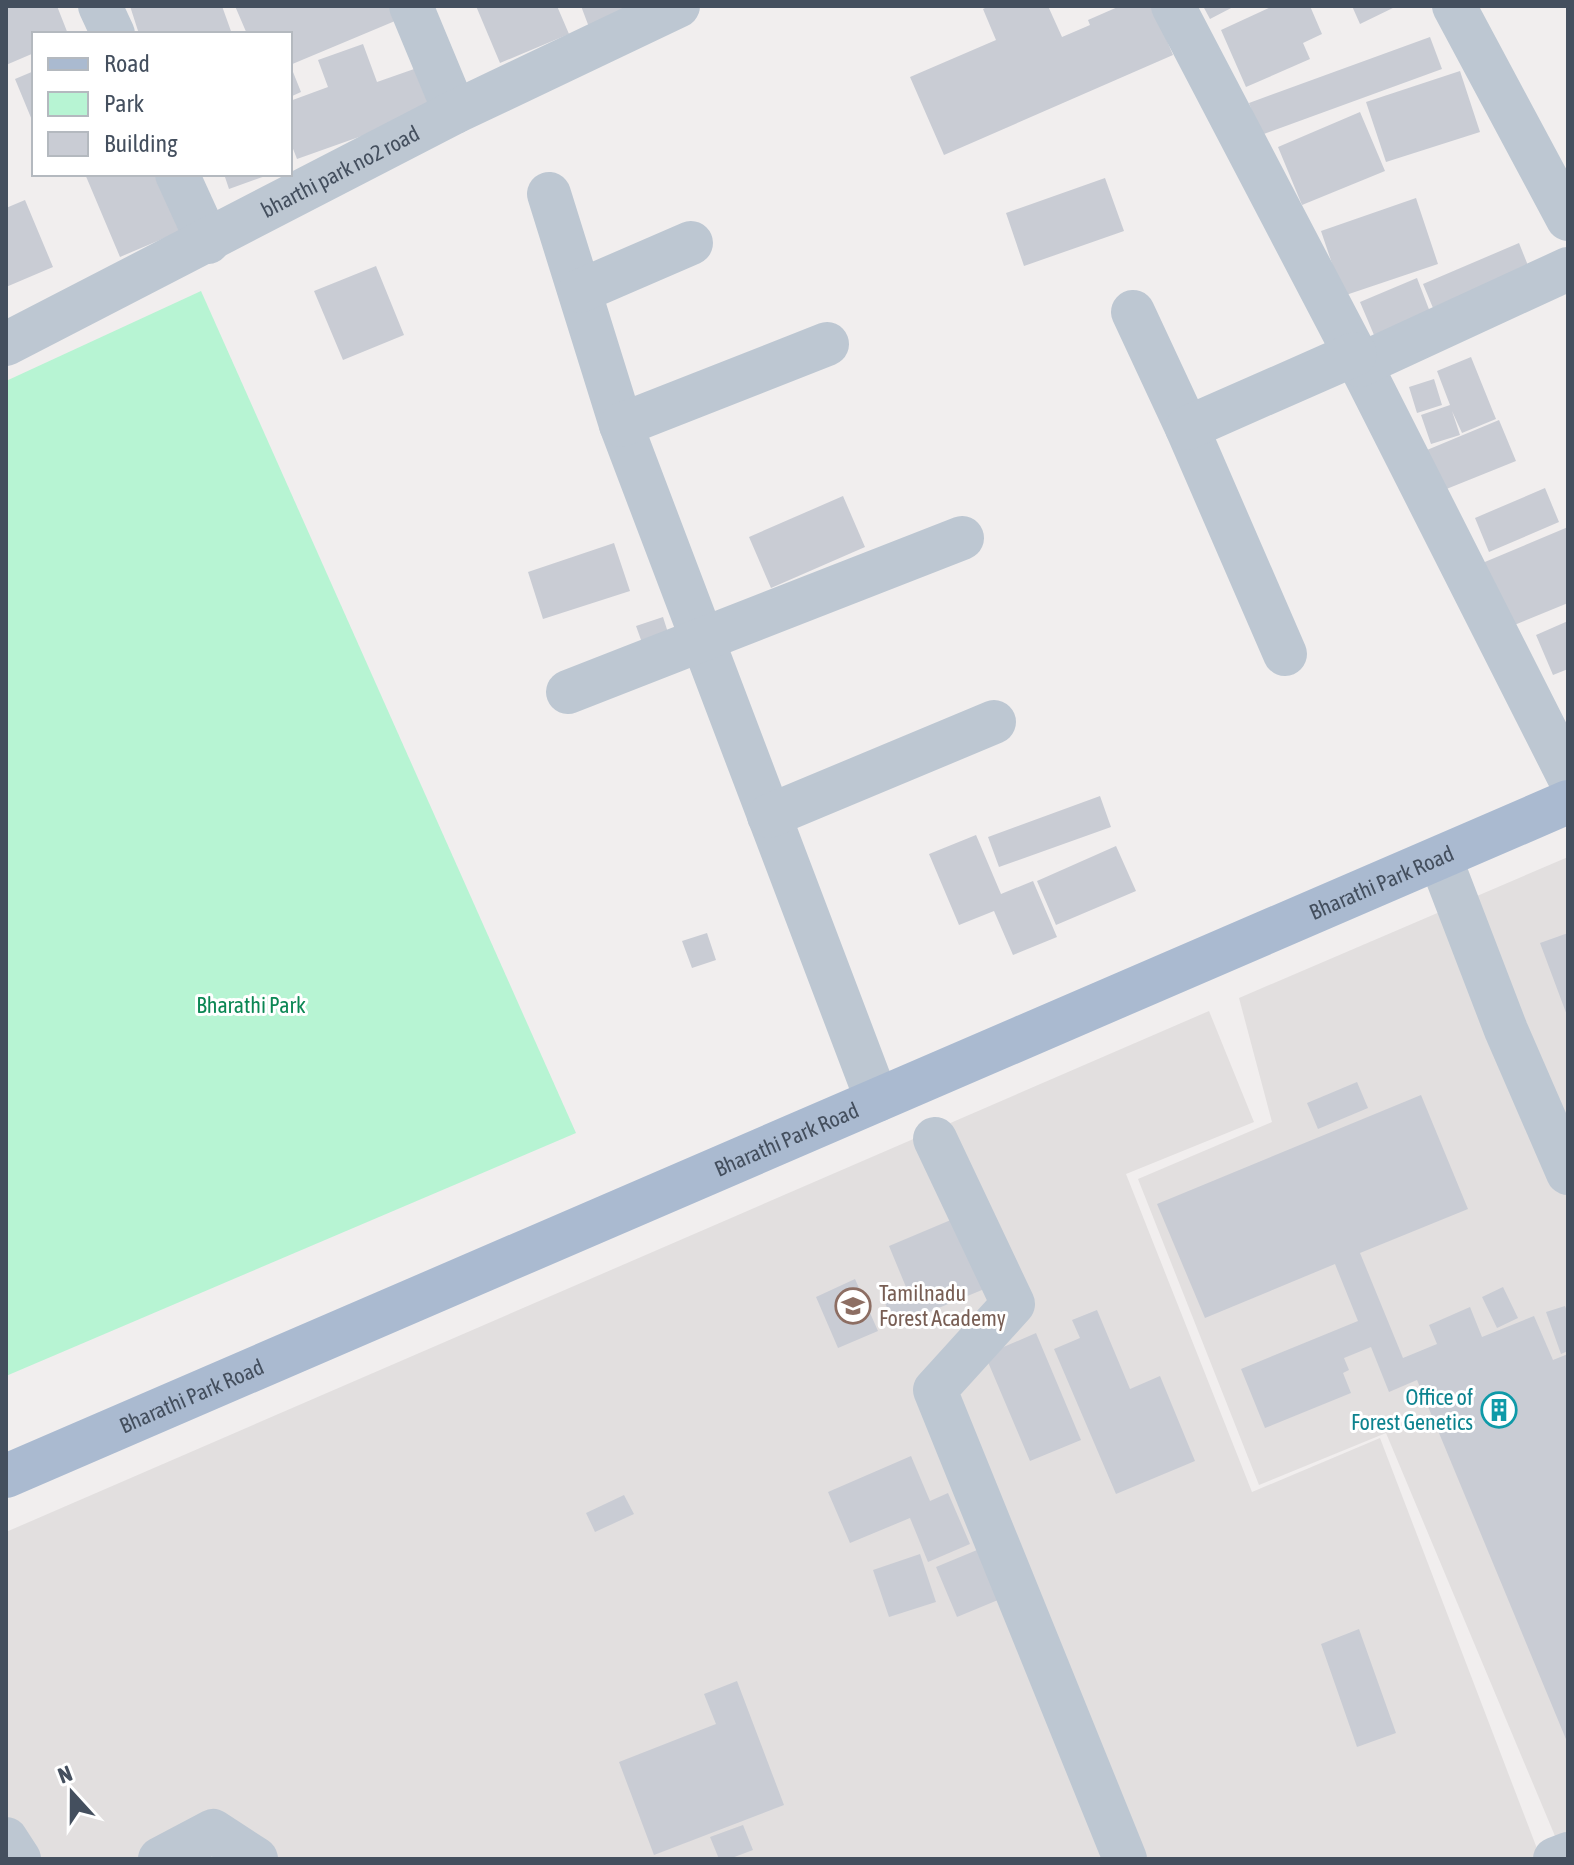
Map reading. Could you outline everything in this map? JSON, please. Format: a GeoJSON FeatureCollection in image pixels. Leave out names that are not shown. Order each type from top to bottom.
{"type":"FeatureCollection","features":[{"type":"Feature","properties":{"kind":"main road","name":"Bharathi Park Road"},"geometry":{"type":"LineString","coordinates":[[6,1476],[1568,802]]}},
{"type":"Feature","properties":{"kind":"street"},"geometry":{"type":"LineString","coordinates":[[100,6],[112,32]]}},
{"type":"Feature","properties":{"kind":"street"},"geometry":{"type":"LineString","coordinates":[[411,6],[455,112]]}},
{"type":"Feature","properties":{"kind":"street","name":"bharthi park no2 road"},"geometry":{"type":"LineString","coordinates":[[6,344],[455,112],[678,6]]}},
{"type":"Feature","properties":{"kind":"street"},"geometry":{"type":"LineString","coordinates":[[1173,6],[1568,775]]}},
{"type":"Feature","properties":{"kind":"street"},"geometry":{"type":"LineString","coordinates":[[1454,6],[1568,219]]}},
{"type":"Feature","properties":{"kind":"street"},"geometry":{"type":"LineString","coordinates":[[178,176],[208,242]]}},
{"type":"Feature","properties":{"kind":"street"},"geometry":{"type":"LineString","coordinates":[[549,194],[621,425],[877,1100]]}},
{"type":"Feature","properties":{"kind":"street"},"geometry":{"type":"LineString","coordinates":[[580,291],[691,243]]}},
{"type":"Feature","properties":{"kind":"street"},"geometry":{"type":"LineString","coordinates":[[1187,428],[1357,360],[1568,269]]}},
{"type":"Feature","properties":{"kind":"street"},"geometry":{"type":"LineString","coordinates":[[1133,312],[1285,654]]}},
{"type":"Feature","properties":{"kind":"street"},"geometry":{"type":"LineString","coordinates":[[621,425],[827,344]]}},
{"type":"Feature","properties":{"kind":"street"},"geometry":{"type":"LineString","coordinates":[[568,692],[962,538]]}},
{"type":"Feature","properties":{"kind":"street"},"geometry":{"type":"LineString","coordinates":[[769,816],[994,722]]}},
{"type":"Feature","properties":{"kind":"street"},"geometry":{"type":"LineString","coordinates":[[1440,858],[1506,1030],[1568,1173]]}},
{"type":"Feature","properties":{"kind":"street"},"geometry":{"type":"LineString","coordinates":[[935,1139],[1013,1304],[935,1390],[1125,1859]]}},
{"type":"Feature","properties":{"kind":"street"},"geometry":{"type":"LineString","coordinates":[[160,1859],[213,1831],[256,1859]]}},
{"type":"Feature","properties":{"kind":"street"},"geometry":{"type":"LineString","coordinates":[[6,1839],[19,1859]]}},
{"type":"Feature","properties":{"kind":"street"},"geometry":{"type":"LineString","coordinates":[[1555,1859],[1568,1854]]}},
{"type":"Feature","properties":{"kind":"shaded area"},"geometry":{"type":"Polygon","coordinates":[[[1568,857],[1568,1844],[1560,1848],[1386,1433],[1259,1485],[1138,1179],[1272,1122],[1239,998],[1568,857]]]}},
{"type":"Feature","properties":{"kind":"shaded area","name":"Tamilnadu Forest Academy"},"geometry":{"type":"Polygon","coordinates":[[[1209,1011],[1254,1122],[1126,1174],[1252,1492],[1380,1438],[1541,1859],[6,1859],[6,1532],[1209,1011]]]}},
{"type":"Feature","properties":{"kind":"green space","name":"Bharathi Park"},"geometry":{"type":"Polygon","coordinates":[[[201,291],[576,1133],[6,1376],[6,381],[201,291]]]}},
{"type":"Feature","properties":{"kind":"building"},"geometry":{"type":"Polygon","coordinates":[[[6,6],[57,6],[67,32],[32,32],[32,54],[6,65],[6,6]]]}},
{"type":"Feature","properties":{"kind":"building"},"geometry":{"type":"Polygon","coordinates":[[[130,6],[222,6],[231,32],[138,32],[130,6]]]}},
{"type":"Feature","properties":{"kind":"building"},"geometry":{"type":"Polygon","coordinates":[[[235,6],[389,6],[395,21],[292,64],[292,32],[246,32],[235,6]]]}},
{"type":"Feature","properties":{"kind":"building"},"geometry":{"type":"Polygon","coordinates":[[[476,6],[557,6],[569,34],[500,63],[476,6]]]}},
{"type":"Feature","properties":{"kind":"building"},"geometry":{"type":"Polygon","coordinates":[[[581,6],[670,6],[592,35],[581,6]]]}},
{"type":"Feature","properties":{"kind":"building"},"geometry":{"type":"Polygon","coordinates":[[[989,6],[1048,6],[1062,37],[1090,25],[1088,20],[1120,6],[1152,6],[1173,55],[944,155],[910,77],[996,40],[983,9],[989,6]]]}},
{"type":"Feature","properties":{"kind":"building"},"geometry":{"type":"Polygon","coordinates":[[[1203,6],[1235,6],[1210,19],[1203,6]]]}},
{"type":"Feature","properties":{"kind":"building"},"geometry":{"type":"Polygon","coordinates":[[[1273,6],[1310,6],[1322,34],[1303,43],[1310,59],[1246,87],[1221,30],[1273,6]]]}},
{"type":"Feature","properties":{"kind":"building"},"geometry":{"type":"Polygon","coordinates":[[[1352,6],[1397,6],[1360,24],[1352,6]]]}},
{"type":"Feature","properties":{"kind":"building"},"geometry":{"type":"Polygon","coordinates":[[[1430,37],[1442,69],[1261,135],[1249,103],[1430,37]]]}},
{"type":"Feature","properties":{"kind":"building"},"geometry":{"type":"Polygon","coordinates":[[[363,44],[377,82],[417,68],[432,111],[297,159],[292,146],[292,100],[328,87],[318,60],[363,44]]]}},
{"type":"Feature","properties":{"kind":"building"},"geometry":{"type":"Polygon","coordinates":[[[1460,71],[1480,132],[1386,162],[1366,102],[1460,71]]]}},
{"type":"Feature","properties":{"kind":"building"},"geometry":{"type":"Polygon","coordinates":[[[32,72],[32,120],[15,79],[32,72]]]}},
{"type":"Feature","properties":{"kind":"building"},"geometry":{"type":"Polygon","coordinates":[[[292,72],[301,92],[292,96],[292,72]]]}},
{"type":"Feature","properties":{"kind":"building"},"geometry":{"type":"Polygon","coordinates":[[[1360,112],[1385,171],[1302,205],[1278,147],[1360,112]]]}},
{"type":"Feature","properties":{"kind":"building"},"geometry":{"type":"Polygon","coordinates":[[[86,176],[159,176],[181,231],[120,257],[86,176]]]}},
{"type":"Feature","properties":{"kind":"building"},"geometry":{"type":"Polygon","coordinates":[[[225,176],[265,176],[229,189],[225,176]]]}},
{"type":"Feature","properties":{"kind":"building"},"geometry":{"type":"Polygon","coordinates":[[[1105,178],[1124,231],[1024,266],[1006,213],[1105,178]]]}},
{"type":"Feature","properties":{"kind":"building"},"geometry":{"type":"Polygon","coordinates":[[[1416,198],[1438,264],[1343,296],[1321,231],[1416,198]]]}},
{"type":"Feature","properties":{"kind":"building"},"geometry":{"type":"Polygon","coordinates":[[[25,200],[53,267],[6,287],[6,208],[25,200]]]}},
{"type":"Feature","properties":{"kind":"building"},"geometry":{"type":"Polygon","coordinates":[[[1519,243],[1529,268],[1433,308],[1423,284],[1519,243]]]}},
{"type":"Feature","properties":{"kind":"building"},"geometry":{"type":"Polygon","coordinates":[[[376,266],[404,335],[343,360],[314,291],[376,266]]]}},
{"type":"Feature","properties":{"kind":"building"},"geometry":{"type":"Polygon","coordinates":[[[1417,278],[1430,312],[1374,335],[1360,302],[1417,278]]]}},
{"type":"Feature","properties":{"kind":"building"},"geometry":{"type":"Polygon","coordinates":[[[1471,357],[1496,419],[1462,433],[1452,411],[1460,435],[1431,444],[1421,415],[1450,405],[1437,371],[1471,357]]]}},
{"type":"Feature","properties":{"kind":"building"},"geometry":{"type":"Polygon","coordinates":[[[1434,379],[1442,405],[1417,413],[1409,387],[1434,379]]]}},
{"type":"Feature","properties":{"kind":"building"},"geometry":{"type":"Polygon","coordinates":[[[1499,420],[1516,461],[1444,490],[1427,450],[1499,420]]]}},
{"type":"Feature","properties":{"kind":"building"},"geometry":{"type":"Polygon","coordinates":[[[1545,488],[1559,522],[1489,552],[1475,518],[1545,488]]]}},
{"type":"Feature","properties":{"kind":"building"},"geometry":{"type":"Polygon","coordinates":[[[843,496],[865,547],[771,588],[749,537],[843,496]]]}},
{"type":"Feature","properties":{"kind":"building"},"geometry":{"type":"Polygon","coordinates":[[[1568,527],[1568,603],[1507,628],[1480,564],[1568,527]]]}},
{"type":"Feature","properties":{"kind":"building"},"geometry":{"type":"Polygon","coordinates":[[[614,543],[630,591],[543,619],[528,572],[614,543]]]}},
{"type":"Feature","properties":{"kind":"building"},"geometry":{"type":"Polygon","coordinates":[[[663,617],[671,642],[645,651],[636,626],[663,617]]]}},
{"type":"Feature","properties":{"kind":"building"},"geometry":{"type":"Polygon","coordinates":[[[1568,621],[1568,669],[1553,675],[1536,635],[1568,621]]]}},
{"type":"Feature","properties":{"kind":"building"},"geometry":{"type":"Polygon","coordinates":[[[1100,796],[1111,827],[999,867],[988,837],[1100,796]]]}},
{"type":"Feature","properties":{"kind":"building"},"geometry":{"type":"Polygon","coordinates":[[[976,835],[1001,894],[1033,881],[1057,937],[1013,955],[994,911],[959,925],[929,854],[976,835]]]}},
{"type":"Feature","properties":{"kind":"building"},"geometry":{"type":"Polygon","coordinates":[[[1116,846],[1136,891],[1056,925],[1037,881],[1116,846]]]}},
{"type":"Feature","properties":{"kind":"building"},"geometry":{"type":"Polygon","coordinates":[[[707,933],[716,960],[692,968],[682,941],[707,933]]]}},
{"type":"Feature","properties":{"kind":"building"},"geometry":{"type":"Polygon","coordinates":[[[1568,933],[1568,1018],[1540,943],[1568,933]]]}},
{"type":"Feature","properties":{"kind":"building"},"geometry":{"type":"Polygon","coordinates":[[[1357,1082],[1368,1108],[1318,1129],[1307,1103],[1357,1082]]]}},
{"type":"Feature","properties":{"kind":"building","name":"Office of Forest Genetics"},"geometry":{"type":"Polygon","coordinates":[[[1421,1095],[1468,1209],[1360,1253],[1403,1358],[1437,1344],[1429,1325],[1470,1307],[1482,1337],[1534,1316],[1553,1360],[1568,1354],[1568,1744],[1417,1380],[1389,1392],[1371,1347],[1344,1358],[1349,1370],[1343,1373],[1351,1393],[1265,1428],[1241,1369],[1358,1321],[1335,1264],[1205,1318],[1157,1204],[1421,1095]]]}},
{"type":"Feature","properties":{"kind":"building"},"geometry":{"type":"Polygon","coordinates":[[[965,1214],[994,1285],[895,1326],[882,1296],[906,1287],[889,1246],[965,1214]]]}},
{"type":"Feature","properties":{"kind":"building"},"geometry":{"type":"Polygon","coordinates":[[[855,1279],[878,1331],[838,1348],[816,1297],[855,1279]]]}},
{"type":"Feature","properties":{"kind":"building"},"geometry":{"type":"Polygon","coordinates":[[[1503,1287],[1518,1318],[1497,1328],[1482,1297],[1503,1287]]]}},
{"type":"Feature","properties":{"kind":"building"},"geometry":{"type":"Polygon","coordinates":[[[1565,1306],[1568,1314],[1568,1351],[1561,1354],[1546,1312],[1565,1306]]]}},
{"type":"Feature","properties":{"kind":"building"},"geometry":{"type":"Polygon","coordinates":[[[1097,1310],[1130,1389],[1160,1376],[1195,1461],[1116,1494],[1054,1349],[1080,1338],[1072,1320],[1097,1310]]]}},
{"type":"Feature","properties":{"kind":"building"},"geometry":{"type":"Polygon","coordinates":[[[1036,1333],[1081,1440],[1030,1461],[985,1355],[1036,1333]]]}},
{"type":"Feature","properties":{"kind":"building"},"geometry":{"type":"Polygon","coordinates":[[[911,1456],[930,1501],[948,1493],[970,1544],[928,1562],[910,1518],[850,1543],[828,1492],[911,1456]]]}},
{"type":"Feature","properties":{"kind":"building"},"geometry":{"type":"Polygon","coordinates":[[[624,1495],[634,1514],[595,1532],[586,1513],[624,1495]]]}},
{"type":"Feature","properties":{"kind":"building"},"geometry":{"type":"Polygon","coordinates":[[[977,1550],[998,1600],[957,1617],[936,1567],[977,1550]]]}},
{"type":"Feature","properties":{"kind":"building"},"geometry":{"type":"Polygon","coordinates":[[[920,1554],[936,1602],[889,1617],[873,1570],[920,1554]]]}},
{"type":"Feature","properties":{"kind":"building"},"geometry":{"type":"Polygon","coordinates":[[[1359,1629],[1396,1733],[1357,1747],[1321,1644],[1359,1629]]]}},
{"type":"Feature","properties":{"kind":"building"},"geometry":{"type":"Polygon","coordinates":[[[737,1681],[784,1805],[654,1855],[619,1762],[716,1724],[704,1694],[737,1681]]]}},
{"type":"Feature","properties":{"kind":"building"},"geometry":{"type":"Polygon","coordinates":[[[743,1825],[753,1850],[729,1859],[719,1859],[710,1837],[743,1825]]]}},
{"type":"Feature","properties":{"kind":"place","name":"Tamilnadu Forest Academy"},"geometry":{"type":"Point","coordinates":[853,1306]}},
{"type":"Feature","properties":{"kind":"place","name":"Office of Forest Genetics"},"geometry":{"type":"Point","coordinates":[1499,1410]}}]}
